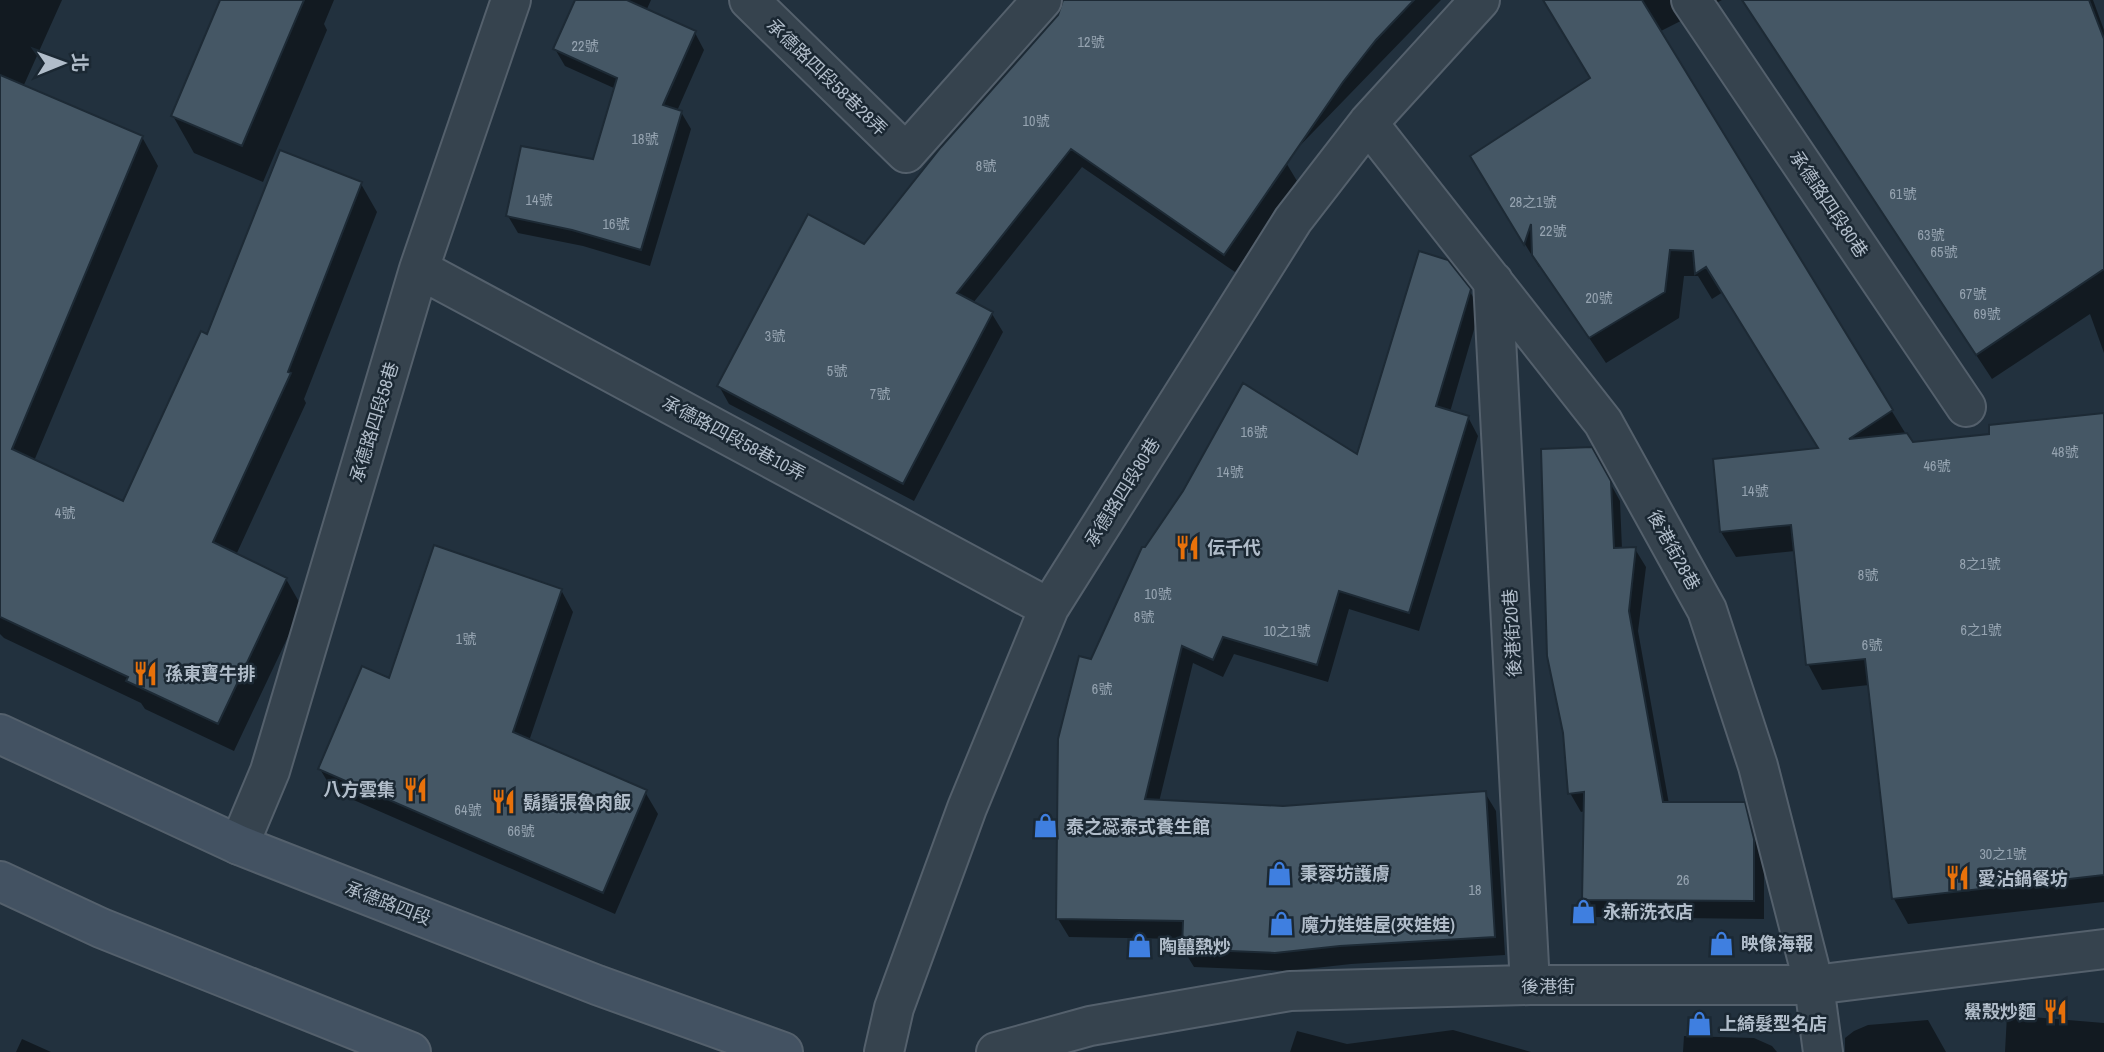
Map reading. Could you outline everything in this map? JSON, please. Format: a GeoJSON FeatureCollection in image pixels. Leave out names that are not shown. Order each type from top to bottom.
{"type":"FeatureCollection","features":[{"type":"Feature","properties":{"kind":"main road","name":"承德路四段"},"geometry":{"type":"LineString","coordinates":[[0,734],[239,845],[597,985],[783,1052]]}},
{"type":"Feature","properties":{"kind":"main road"},"geometry":{"type":"LineString","coordinates":[[0,881],[101,928],[411,1052]]}},
{"type":"Feature","properties":{"kind":"street","name":"承德路四段58巷"},"geometry":{"type":"LineString","coordinates":[[239,845],[270,771],[419,269],[511,0]]}},
{"type":"Feature","properties":{"kind":"street","name":"承德路四段58巷28弄"},"geometry":{"type":"LineString","coordinates":[[749,0],[906,153],[1042,0]]}},
{"type":"Feature","properties":{"kind":"street","name":"承德路四段80巷"},"geometry":{"type":"LineString","coordinates":[[884,1052],[894,1008],[967,808],[1049,608],[1293,220],[1368,123],[1480,0]]}},
{"type":"Feature","properties":{"kind":"street","name":"承德路四段80巷"},"geometry":{"type":"LineString","coordinates":[[1692,0],[1966,407]]}},
{"type":"Feature","properties":{"kind":"street","name":"後港街28巷"},"geometry":{"type":"LineString","coordinates":[[1368,123],[1603,422],[1707,610],[1758,766],[1814,985],[1823,1052]]}},
{"type":"Feature","properties":{"kind":"street","name":"承德路四段58巷10弄"},"geometry":{"type":"LineString","coordinates":[[419,269],[1049,608]]}},
{"type":"Feature","properties":{"kind":"street","name":"後港街20巷"},"geometry":{"type":"LineString","coordinates":[[1493,281],[1530,985]]}},
{"type":"Feature","properties":{"kind":"street","name":"後港街"},"geometry":{"type":"LineString","coordinates":[[996,1052],[1090,1026],[1290,991],[1530,985],[1814,985],[2104,949]]}},
{"type":"Feature","properties":{"kind":"building"},"geometry":{"type":"Polygon","coordinates":[[[220,0],[304,0],[242,146],[171,116],[220,0]]]}},
{"type":"Feature","properties":{"kind":"building"},"geometry":{"type":"Polygon","coordinates":[[[575,0],[627,0],[696,31],[663,105],[682,111],[641,250],[572,230],[506,216],[521,146],[593,159],[617,78],[553,49],[575,0]]]}},
{"type":"Feature","properties":{"kind":"building"},"geometry":{"type":"Polygon","coordinates":[[[1063,0],[1414,0],[1376,40],[1343,82],[1224,255],[1071,149],[957,293],[993,312],[903,484],[717,386],[808,214],[864,244],[941,147],[1058,15],[1063,0]]]}},
{"type":"Feature","properties":{"kind":"building"},"geometry":{"type":"Polygon","coordinates":[[[1543,0],[1642,0],[1893,410],[1849,439],[1907,433],[1913,442],[1989,434],[1989,425],[2104,413],[2104,875],[1892,899],[1865,659],[1806,665],[1791,525],[1720,532],[1713,459],[1818,448],[1706,267],[1695,274],[1693,251],[1670,250],[1665,292],[1589,338],[1532,255],[1531,224],[1524,245],[1470,156],[1590,78],[1543,0]]]}},
{"type":"Feature","properties":{"kind":"building"},"geometry":{"type":"Polygon","coordinates":[[[1742,0],[2089,0],[2104,39],[2104,269],[1976,355],[1742,0]]]}},
{"type":"Feature","properties":{"kind":"building"},"geometry":{"type":"Polygon","coordinates":[[[0,75],[143,136],[12,449],[123,501],[201,331],[207,334],[280,150],[362,182],[288,372],[291,373],[213,542],[287,578],[218,724],[126,681],[128,677],[0,617],[0,75]]]}},
{"type":"Feature","properties":{"kind":"building"},"geometry":{"type":"Polygon","coordinates":[[[1419,251],[1448,260],[1471,289],[1436,406],[1469,416],[1409,613],[1339,591],[1317,665],[1223,637],[1213,660],[1182,646],[1145,799],[1283,806],[1486,791],[1495,937],[1340,946],[1275,953],[1182,949],[1183,921],[1056,919],[1058,739],[1079,656],[1091,659],[1142,547],[1145,547],[1183,491],[1243,383],[1357,454],[1419,251]]]}},
{"type":"Feature","properties":{"kind":"building"},"geometry":{"type":"Polygon","coordinates":[[[1592,447],[1611,481],[1614,548],[1636,547],[1629,611],[1663,802],[1745,802],[1754,839],[1754,901],[1582,900],[1584,792],[1568,794],[1563,733],[1547,656],[1541,449],[1592,447]]]}},
{"type":"Feature","properties":{"kind":"building"},"geometry":{"type":"Polygon","coordinates":[[[434,545],[562,589],[513,732],[647,790],[603,893],[318,769],[362,666],[389,678],[434,545]]]}},
{"type":"Feature","properties":{"kind":"place","name":"伝千代"},"geometry":{"type":"Point","coordinates":[1187,547]}},
{"type":"Feature","properties":{"kind":"place","name":"孫東寶牛排"},"geometry":{"type":"Point","coordinates":[145,673]}},
{"type":"Feature","properties":{"kind":"place","name":"八方雲集"},"geometry":{"type":"Point","coordinates":[415,789]}},
{"type":"Feature","properties":{"kind":"place","name":"鬍鬚張魯肉飯"},"geometry":{"type":"Point","coordinates":[503,802]}},
{"type":"Feature","properties":{"kind":"place","name":"泰之蕊泰式養生館"},"geometry":{"type":"Point","coordinates":[1046,826]}},
{"type":"Feature","properties":{"kind":"place","name":"秉蓉坊護膚"},"geometry":{"type":"Point","coordinates":[1280,873]}},
{"type":"Feature","properties":{"kind":"place","name":"愛沾鍋餐坊"},"geometry":{"type":"Point","coordinates":[1958,878]}},
{"type":"Feature","properties":{"kind":"place","name":"永新洗衣店"},"geometry":{"type":"Point","coordinates":[1583,911]}},
{"type":"Feature","properties":{"kind":"place","name":"魔力娃娃屋(夾娃娃)"},"geometry":{"type":"Point","coordinates":[1281,924]}},
{"type":"Feature","properties":{"kind":"place","name":"映像海報"},"geometry":{"type":"Point","coordinates":[1721,943]}},
{"type":"Feature","properties":{"kind":"place","name":"陶囍熱炒"},"geometry":{"type":"Point","coordinates":[1139,946]}},
{"type":"Feature","properties":{"kind":"place","name":"鱟殼炒麵"},"geometry":{"type":"Point","coordinates":[2056,1011]}},
{"type":"Feature","properties":{"kind":"place","name":"上綺髮型名店"},"geometry":{"type":"Point","coordinates":[1699,1023]}}]}
